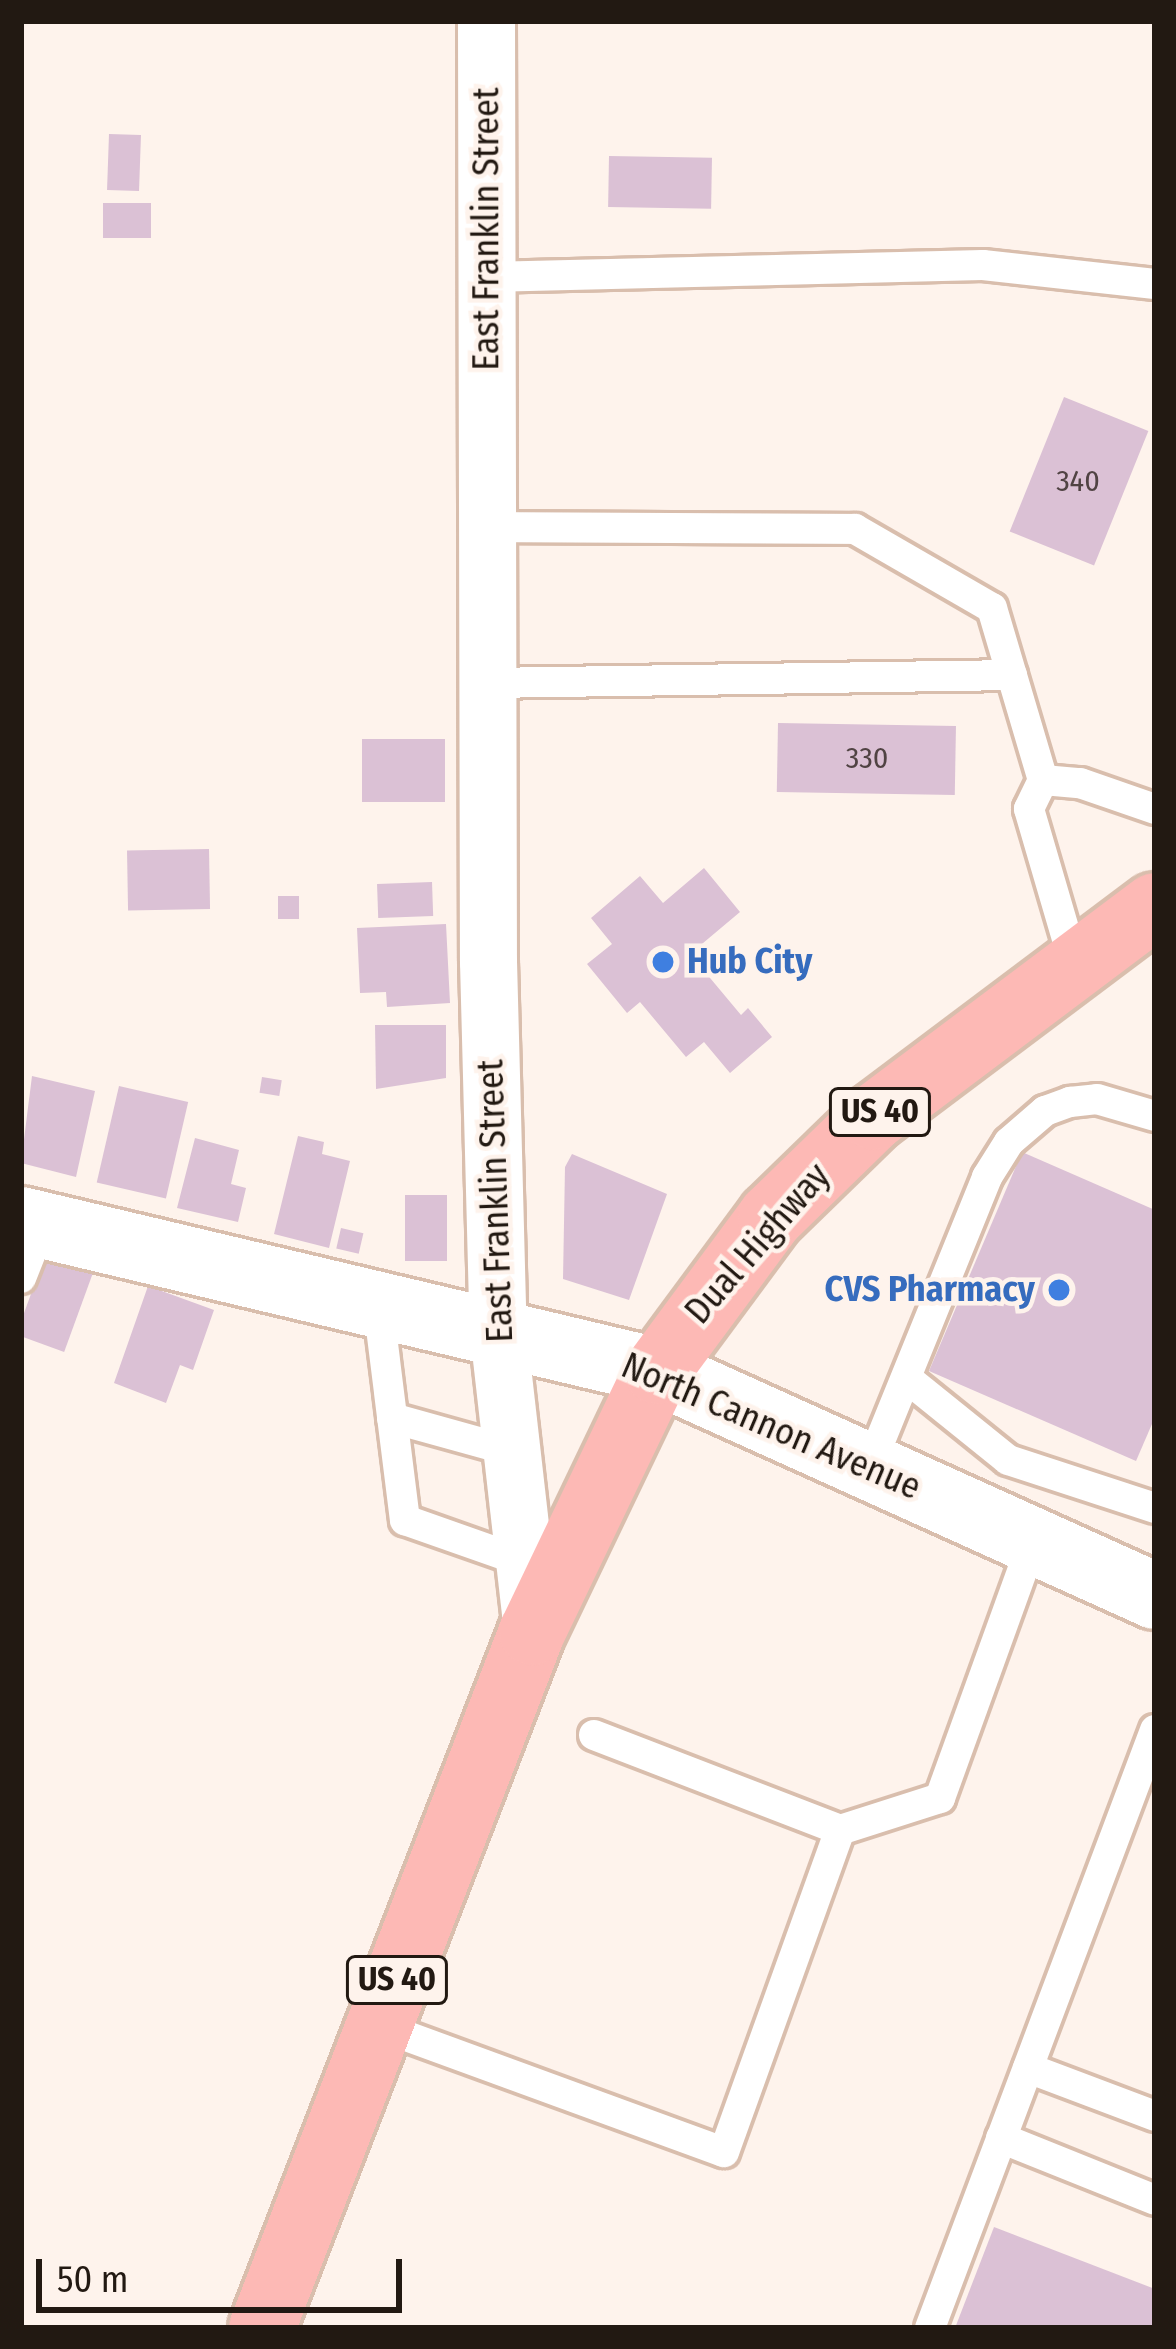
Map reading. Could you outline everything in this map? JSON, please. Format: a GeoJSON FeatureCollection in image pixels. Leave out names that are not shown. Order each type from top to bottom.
{"type":"FeatureCollection","features":[{"type":"Feature","properties":{"kind":"main road","name":"Dual Highway"},"geometry":{"type":"LineString","coordinates":[[532,1632],[657,1371],[771,1217],[859,1131],[1074,963],[1155,906]]}},
{"type":"Feature","properties":{"kind":"main road","name":"East Franklin Street"},"geometry":{"type":"LineString","coordinates":[[262,2328],[532,1632]]}},
{"type":"Feature","properties":{"kind":"street","name":"East Franklin Street"},"geometry":{"type":"LineString","coordinates":[[486,21],[488,683],[498,1332],[532,1632]]}},
{"type":"Feature","properties":{"kind":"street","name":"North Cannon Avenue"},"geometry":{"type":"LineString","coordinates":[[28,1241],[378,1304],[657,1371],[1154,1594]]}},
{"type":"Feature","properties":{"kind":"lane"},"geometry":{"type":"LineString","coordinates":[[487,277],[983,265],[1153,277]]}},
{"type":"Feature","properties":{"kind":"lane"},"geometry":{"type":"LineString","coordinates":[[487,527],[855,529],[992,608],[1043,780],[1029,809],[1074,963]]}},
{"type":"Feature","properties":{"kind":"lane"},"geometry":{"type":"LineString","coordinates":[[488,683],[1012,675]]}},
{"type":"Feature","properties":{"kind":"lane"},"geometry":{"type":"LineString","coordinates":[[1043,780],[1080,783],[1155,809]]}},
{"type":"Feature","properties":{"kind":"lane"},"geometry":{"type":"LineString","coordinates":[[868,1468],[909,1381],[965,1228],[1009,1142],[1045,1111],[1070,1102],[1097,1099],[1155,1116]]}},
{"type":"Feature","properties":{"kind":"lane"},"geometry":{"type":"LineString","coordinates":[[378,1304],[405,1520],[524,1562]]}},
{"type":"Feature","properties":{"kind":"lane"},"geometry":{"type":"LineString","coordinates":[[909,1381],[1008,1460],[1155,1508]]}},
{"type":"Feature","properties":{"kind":"lane"},"geometry":{"type":"LineString","coordinates":[[392,1418],[511,1451]]}},
{"type":"Feature","properties":{"kind":"lane"},"geometry":{"type":"LineString","coordinates":[[594,1736],[840,1830],[940,1798],[1033,1541]]}},
{"type":"Feature","properties":{"kind":"lane"},"geometry":{"type":"LineString","coordinates":[[929,2328],[1155,1730]]}},
{"type":"Feature","properties":{"kind":"lane"},"geometry":{"type":"LineString","coordinates":[[379,2026],[724,2152],[840,1830]]}},
{"type":"Feature","properties":{"kind":"lane"},"geometry":{"type":"LineString","coordinates":[[1028,2068],[1155,2116]]}},
{"type":"Feature","properties":{"kind":"lane"},"geometry":{"type":"LineString","coordinates":[[1001,2138],[1155,2200]]}},
{"type":"Feature","properties":{"kind":"building"},"geometry":{"type":"Polygon","coordinates":[[[109,134],[141,135],[139,191],[107,190],[109,134]]]}},
{"type":"Feature","properties":{"kind":"building"},"geometry":{"type":"Polygon","coordinates":[[[609,156],[712,158],[711,209],[608,207],[609,156]]]}},
{"type":"Feature","properties":{"kind":"building"},"geometry":{"type":"Polygon","coordinates":[[[103,203],[151,203],[151,238],[103,238],[103,203]]]}},
{"type":"Feature","properties":{"kind":"building"},"geometry":{"type":"Polygon","coordinates":[[[1064,397],[1148,431],[1094,566],[1010,531],[1064,397]]]}},
{"type":"Feature","properties":{"kind":"building"},"geometry":{"type":"Polygon","coordinates":[[[778,723],[956,726],[955,795],[777,792],[778,723]]]}},
{"type":"Feature","properties":{"kind":"building"},"geometry":{"type":"Polygon","coordinates":[[[362,739],[445,739],[445,802],[362,802],[362,739]]]}},
{"type":"Feature","properties":{"kind":"building"},"geometry":{"type":"Polygon","coordinates":[[[209,849],[210,909],[128,910],[127,850],[209,849]]]}},
{"type":"Feature","properties":{"kind":"building"},"geometry":{"type":"Polygon","coordinates":[[[704,868],[740,912],[690,954],[741,1015],[748,1008],[772,1037],[730,1073],[704,1042],[686,1057],[640,1002],[627,1013],[587,964],[612,944],[591,918],[640,876],[663,903],[704,868]]]}},
{"type":"Feature","properties":{"kind":"building"},"geometry":{"type":"Polygon","coordinates":[[[432,882],[433,916],[378,918],[377,884],[432,882]]]}},
{"type":"Feature","properties":{"kind":"building"},"geometry":{"type":"Polygon","coordinates":[[[278,896],[299,896],[299,919],[278,919],[278,896]]]}},
{"type":"Feature","properties":{"kind":"building"},"geometry":{"type":"Polygon","coordinates":[[[446,924],[450,1003],[387,1007],[386,992],[360,993],[357,928],[446,924]]]}},
{"type":"Feature","properties":{"kind":"building"},"geometry":{"type":"Polygon","coordinates":[[[375,1025],[446,1025],[446,1078],[376,1089],[375,1025]]]}},
{"type":"Feature","properties":{"kind":"building"},"geometry":{"type":"Polygon","coordinates":[[[32,1076],[95,1091],[76,1177],[21,1163],[32,1076]]]}},
{"type":"Feature","properties":{"kind":"building"},"geometry":{"type":"Polygon","coordinates":[[[262,1077],[282,1080],[279,1096],[259,1093],[262,1077]]]}},
{"type":"Feature","properties":{"kind":"building"},"geometry":{"type":"Polygon","coordinates":[[[119,1086],[188,1102],[166,1198],[97,1182],[119,1086]]]}},
{"type":"Feature","properties":{"kind":"building"},"geometry":{"type":"Polygon","coordinates":[[[298,1136],[324,1142],[322,1154],[350,1161],[329,1248],[274,1234],[298,1136]]]}},
{"type":"Feature","properties":{"kind":"building"},"geometry":{"type":"Polygon","coordinates":[[[195,1138],[239,1150],[231,1184],[246,1188],[238,1222],[177,1208],[195,1138]]]}},
{"type":"Feature","properties":{"kind":"building","name":"CVS Pharmacy"},"geometry":{"type":"Polygon","coordinates":[[[1022,1152],[1155,1210],[1155,1417],[1136,1461],[929,1371],[1022,1152]]]}},
{"type":"Feature","properties":{"kind":"building"},"geometry":{"type":"Polygon","coordinates":[[[572,1154],[667,1194],[629,1300],[563,1279],[565,1167],[572,1154]]]}},
{"type":"Feature","properties":{"kind":"building"},"geometry":{"type":"Polygon","coordinates":[[[405,1195],[447,1195],[447,1261],[405,1261],[405,1195]]]}},
{"type":"Feature","properties":{"kind":"building"},"geometry":{"type":"Polygon","coordinates":[[[341,1228],[363,1233],[359,1254],[336,1248],[341,1228]]]}},
{"type":"Feature","properties":{"kind":"building"},"geometry":{"type":"Polygon","coordinates":[[[47,1250],[95,1267],[64,1352],[21,1336],[21,1321],[47,1250]]]}},
{"type":"Feature","properties":{"kind":"building"},"geometry":{"type":"Polygon","coordinates":[[[148,1286],[214,1310],[193,1370],[180,1365],[166,1403],[114,1383],[148,1286]]]}},
{"type":"Feature","properties":{"kind":"building"},"geometry":{"type":"Polygon","coordinates":[[[994,2227],[1155,2289],[1155,2328],[955,2328],[994,2227]]]}},
{"type":"Feature","properties":{"kind":"place","name":"Hub City"},"geometry":{"type":"Point","coordinates":[663,962]}},
{"type":"Feature","properties":{"kind":"place","name":"CVS Pharmacy"},"geometry":{"type":"Point","coordinates":[1059,1290]}}]}
